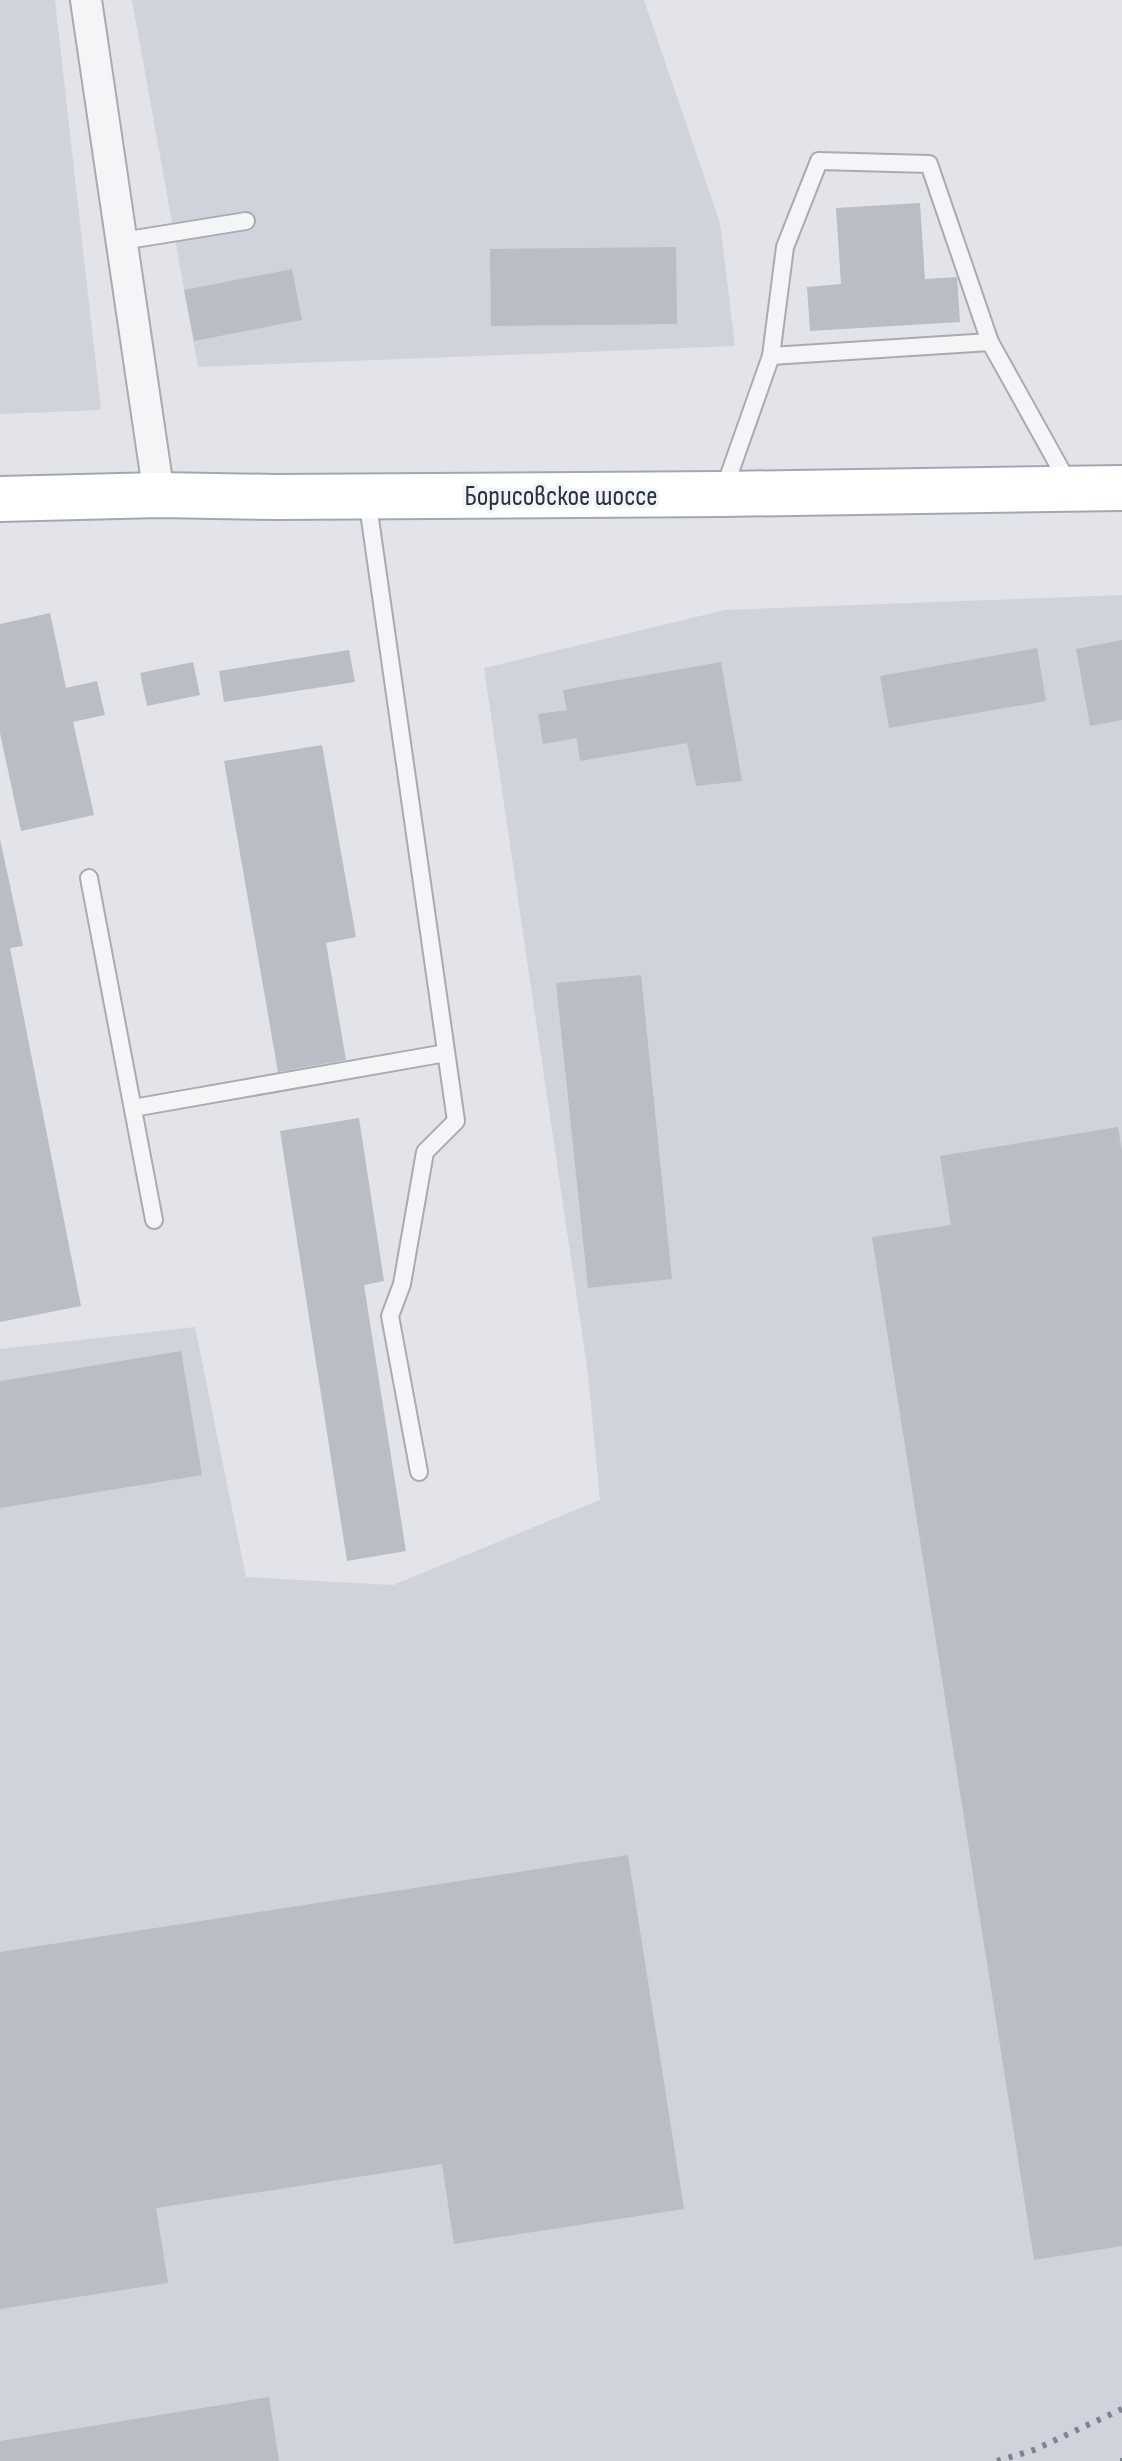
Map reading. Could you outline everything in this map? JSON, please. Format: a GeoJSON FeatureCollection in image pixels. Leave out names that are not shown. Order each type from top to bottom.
{"type":"FeatureCollection","features":[{"type":"Feature","properties":{"kind":"main road","name":"Борисовское шоссе"},"geometry":{"type":"LineString","coordinates":[[0,499],[159,495],[722,494],[1122,488]]}},
{"type":"Feature","properties":{"kind":"street"},"geometry":{"type":"LineString","coordinates":[[86,0],[159,495]]}},
{"type":"Feature","properties":{"kind":"lane"},"geometry":{"type":"LineString","coordinates":[[722,494],[771,356],[785,247],[819,161],[929,164],[990,342],[1070,487]]}},
{"type":"Feature","properties":{"kind":"lane"},"geometry":{"type":"LineString","coordinates":[[122,241],[246,221]]}},
{"type":"Feature","properties":{"kind":"lane"},"geometry":{"type":"LineString","coordinates":[[771,356],[990,342]]}},
{"type":"Feature","properties":{"kind":"lane"},"geometry":{"type":"LineString","coordinates":[[367,496],[456,1121],[425,1152],[402,1284],[390,1316],[419,1472]]}},
{"type":"Feature","properties":{"kind":"lane"},"geometry":{"type":"LineString","coordinates":[[89,878],[154,1220]]}},
{"type":"Feature","properties":{"kind":"lane"},"geometry":{"type":"LineString","coordinates":[[133,1108],[446,1053]]}},
{"type":"Feature","properties":{"kind":"shaded area"},"geometry":{"type":"Polygon","coordinates":[[[0,0],[55,0],[101,410],[0,414],[0,0]]]}},
{"type":"Feature","properties":{"kind":"shaded area"},"geometry":{"type":"Polygon","coordinates":[[[132,0],[644,0],[720,223],[735,346],[198,367],[132,0]]]}},
{"type":"Feature","properties":{"kind":"shaded area"},"geometry":{"type":"Polygon","coordinates":[[[1122,595],[1122,2461],[0,2461],[0,1349],[195,1327],[246,1577],[393,1585],[600,1500],[588,1374],[484,668],[725,610],[1122,595]]]}},
{"type":"Feature","properties":{"kind":"building"},"geometry":{"type":"Polygon","coordinates":[[[920,203],[925,279],[957,277],[960,322],[810,331],[807,287],[841,284],[836,208],[920,203]]]}},
{"type":"Feature","properties":{"kind":"building"},"geometry":{"type":"Polygon","coordinates":[[[676,247],[677,324],[491,326],[490,249],[676,247]]]}},
{"type":"Feature","properties":{"kind":"building"},"geometry":{"type":"Polygon","coordinates":[[[292,269],[302,320],[194,341],[184,290],[292,269]]]}},
{"type":"Feature","properties":{"kind":"building"},"geometry":{"type":"Polygon","coordinates":[[[50,613],[66,688],[97,681],[105,715],[73,722],[94,815],[21,831],[0,733],[0,624],[50,613]]]}},
{"type":"Feature","properties":{"kind":"building"},"geometry":{"type":"Polygon","coordinates":[[[1122,640],[1122,720],[1090,726],[1076,649],[1122,640]]]}},
{"type":"Feature","properties":{"kind":"building"},"geometry":{"type":"Polygon","coordinates":[[[1037,648],[1046,701],[889,728],[880,676],[1037,648]]]}},
{"type":"Feature","properties":{"kind":"building"},"geometry":{"type":"Polygon","coordinates":[[[349,650],[355,682],[224,702],[219,671],[349,650]]]}},
{"type":"Feature","properties":{"kind":"building"},"geometry":{"type":"Polygon","coordinates":[[[193,662],[200,695],[147,706],[140,673],[193,662]]]}},
{"type":"Feature","properties":{"kind":"building"},"geometry":{"type":"Polygon","coordinates":[[[721,662],[742,781],[696,786],[687,743],[580,761],[577,738],[543,744],[538,714],[567,710],[563,690],[721,662]]]}},
{"type":"Feature","properties":{"kind":"building"},"geometry":{"type":"Polygon","coordinates":[[[322,745],[356,937],[326,943],[346,1060],[278,1072],[224,761],[322,745]]]}},
{"type":"Feature","properties":{"kind":"building"},"geometry":{"type":"Polygon","coordinates":[[[0,839],[23,946],[10,948],[81,1306],[0,1322],[0,839]]]}},
{"type":"Feature","properties":{"kind":"building"},"geometry":{"type":"Polygon","coordinates":[[[641,975],[672,1279],[588,1288],[556,983],[641,975]]]}},
{"type":"Feature","properties":{"kind":"building"},"geometry":{"type":"Polygon","coordinates":[[[359,1118],[384,1281],[364,1285],[406,1551],[347,1561],[280,1131],[359,1118]]]}},
{"type":"Feature","properties":{"kind":"building"},"geometry":{"type":"Polygon","coordinates":[[[1118,1127],[1122,1151],[1122,2246],[1034,2260],[872,1237],[951,1225],[940,1156],[1118,1127]]]}},
{"type":"Feature","properties":{"kind":"building"},"geometry":{"type":"Polygon","coordinates":[[[181,1351],[202,1475],[0,1508],[0,1381],[181,1351]]]}},
{"type":"Feature","properties":{"kind":"building"},"geometry":{"type":"Polygon","coordinates":[[[628,1855],[684,2209],[454,2244],[442,2164],[156,2208],[168,2283],[0,2309],[0,1952],[628,1855]]]}},
{"type":"Feature","properties":{"kind":"building"},"geometry":{"type":"Polygon","coordinates":[[[269,2397],[279,2461],[0,2461],[0,2441],[269,2397]]]}},
{"type":"Feature","properties":{"kind":"railway"},"geometry":{"type":"LineString","coordinates":[[997,2461],[1034,2450],[1122,2409]]}}]}
